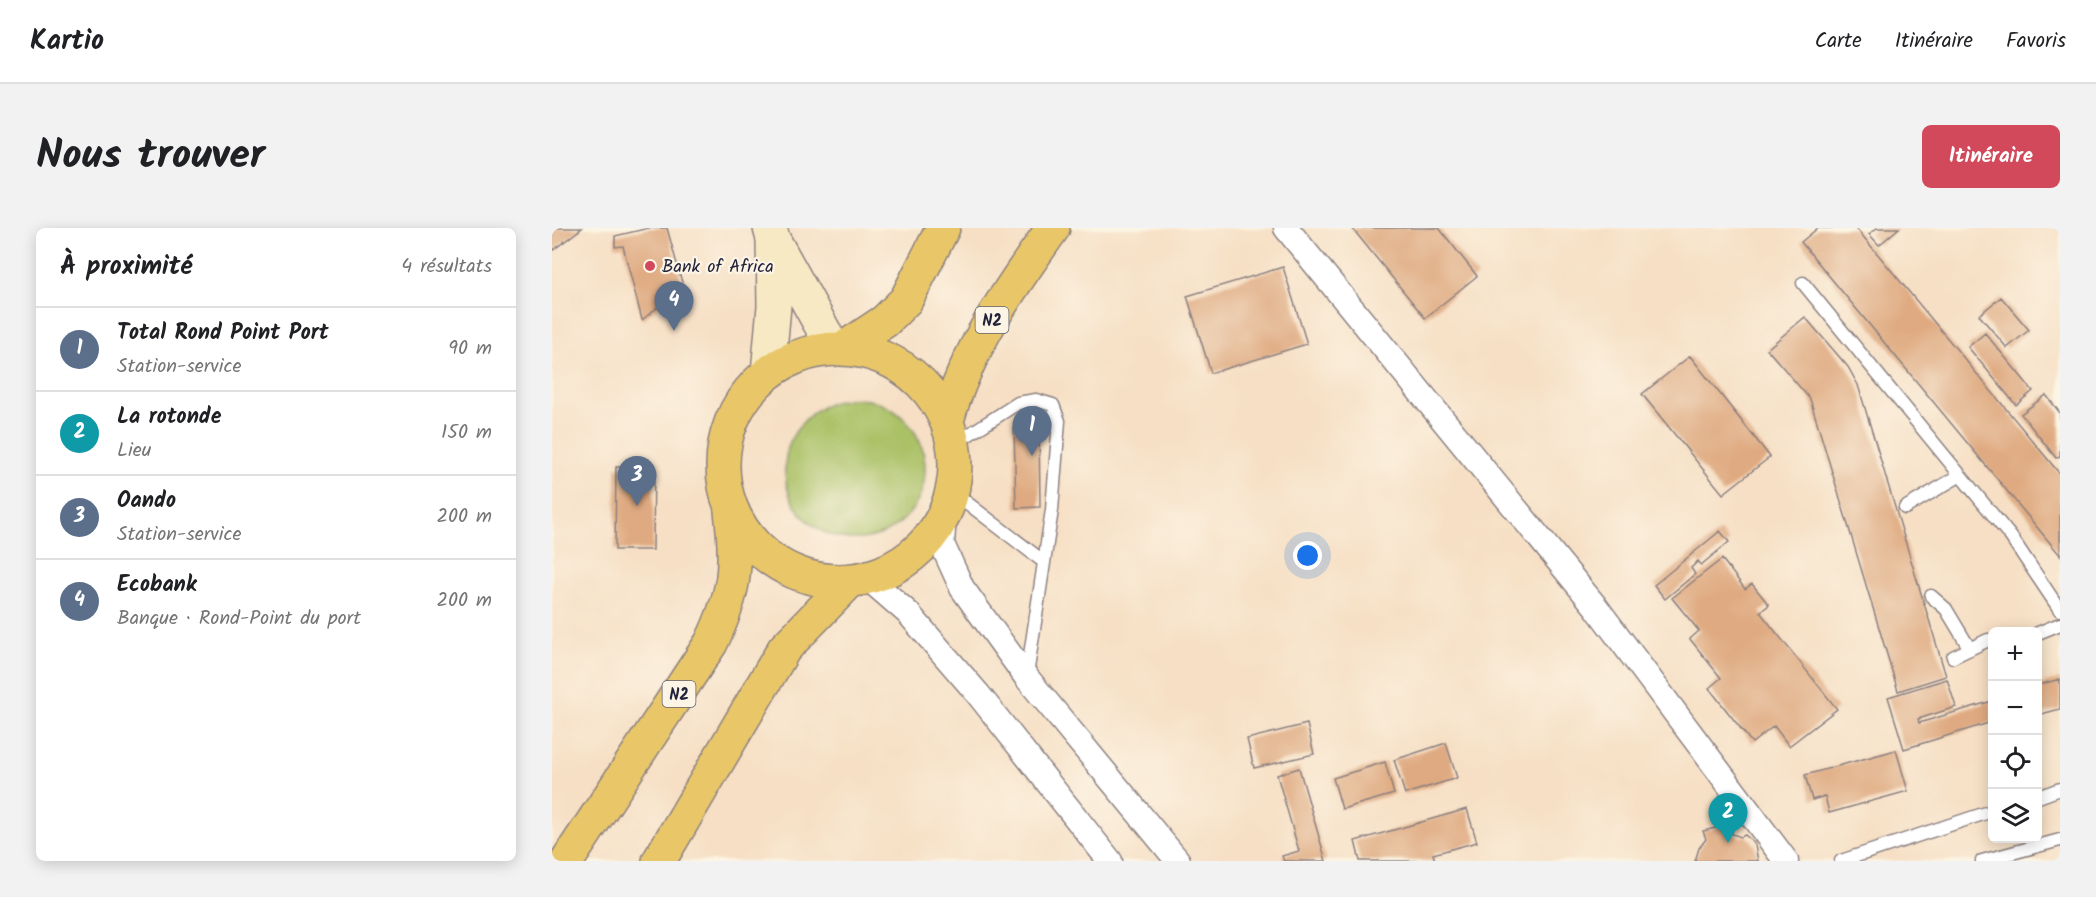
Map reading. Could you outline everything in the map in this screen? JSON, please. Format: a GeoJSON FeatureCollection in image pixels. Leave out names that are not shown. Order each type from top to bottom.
{"type":"FeatureCollection","features":[{"type":"Feature","properties":{"kind":"highway","name":"N2"},"geometry":{"type":"LineString","coordinates":[[839,349],[885,321],[906,300],[943,228]]}},
{"type":"Feature","properties":{"kind":"highway","name":"N2"},"geometry":{"type":"LineString","coordinates":[[659,861],[784,649],[860,580],[910,557],[930,538],[949,503],[956,468],[951,433],[956,388],[999,308],[1053,228]]}},
{"type":"Feature","properties":{"kind":"highway","name":"N2"},"geometry":{"type":"LineString","coordinates":[[567,861],[700,662],[716,634],[733,585],[736,562],[730,507],[723,479],[723,450],[731,423],[744,397],[768,374],[796,357],[839,349],[869,353],[895,363],[916,378],[928,391],[951,433]]}},
{"type":"Feature","properties":{"kind":"highway","name":"N2"},"geometry":{"type":"LineString","coordinates":[[730,507],[745,533],[766,555],[792,570],[821,579],[860,580]]}},
{"type":"Feature","properties":{"kind":"main road"},"geometry":{"type":"LineString","coordinates":[[771,233],[839,349]]}},
{"type":"Feature","properties":{"kind":"main road"},"geometry":{"type":"LineString","coordinates":[[768,374],[774,306],[771,233]]}},
{"type":"Feature","properties":{"kind":"street"},"geometry":{"type":"LineString","coordinates":[[1286,228],[1596,607],[1786,861]]}},
{"type":"Feature","properties":{"kind":"street"},"geometry":{"type":"LineString","coordinates":[[949,503],[942,544],[962,588],[1027,678],[1178,861]]}},
{"type":"Feature","properties":{"kind":"street"},"geometry":{"type":"LineString","coordinates":[[860,580],[908,613],[978,694],[1110,861]]}},
{"type":"Feature","properties":{"kind":"lane"},"geometry":{"type":"LineString","coordinates":[[1803,283],[1959,476],[2012,537],[2060,610]]}},
{"type":"Feature","properties":{"kind":"lane"},"geometry":{"type":"LineString","coordinates":[[951,433],[1018,403],[1036,400],[1053,405],[1059,421],[1052,510],[1027,678]]}},
{"type":"Feature","properties":{"kind":"lane"},"geometry":{"type":"LineString","coordinates":[[1905,508],[1959,476]]}},
{"type":"Feature","properties":{"kind":"lane"},"geometry":{"type":"LineString","coordinates":[[949,503],[1044,562]]}},
{"type":"Feature","properties":{"kind":"lane"},"geometry":{"type":"LineString","coordinates":[[1931,596],[1946,609],[1970,649]]}},
{"type":"Feature","properties":{"kind":"lane"},"geometry":{"type":"LineString","coordinates":[[2042,631],[2060,624]]}},
{"type":"Feature","properties":{"kind":"lane"},"geometry":{"type":"LineString","coordinates":[[1953,657],[1988,640]]}},
{"type":"Feature","properties":{"kind":"lane"},"geometry":{"type":"LineString","coordinates":[[2042,795],[2060,789]]}},
{"type":"Feature","properties":{"kind":"lane"},"geometry":{"type":"LineString","coordinates":[[1841,861],[1988,813]]}},
{"type":"Feature","properties":{"kind":"lane"},"geometry":{"type":"LineString","coordinates":[[1982,861],[2060,840]]}},
{"type":"Feature","properties":{"kind":"green space"},"geometry":{"type":"Polygon","coordinates":[[[855,399],[882,404],[905,419],[920,442],[925,469],[920,496],[905,519],[882,534],[855,539],[828,534],[805,519],[790,496],[785,469],[790,442],[805,419],[828,404],[855,399]]]}},
{"type":"Feature","properties":{"kind":"building"},"geometry":{"type":"Polygon","coordinates":[[[552,228],[582,228],[552,251],[552,228]]]}},
{"type":"Feature","properties":{"kind":"building"},"geometry":{"type":"Polygon","coordinates":[[[649,228],[667,228],[683,286],[642,320],[623,246],[615,247],[615,236],[649,228]]]}},
{"type":"Feature","properties":{"kind":"building"},"geometry":{"type":"Polygon","coordinates":[[[1352,228],[1439,228],[1477,276],[1425,318],[1352,228]]]}},
{"type":"Feature","properties":{"kind":"building"},"geometry":{"type":"Polygon","coordinates":[[[1818,228],[1856,228],[2060,474],[2060,555],[1801,242],[1818,228]]]}},
{"type":"Feature","properties":{"kind":"building"},"geometry":{"type":"Polygon","coordinates":[[[1877,228],[1899,228],[1879,245],[1869,234],[1877,228]]]}},
{"type":"Feature","properties":{"kind":"building"},"geometry":{"type":"Polygon","coordinates":[[[1283,267],[1307,344],[1211,373],[1187,296],[1283,267]]]}},
{"type":"Feature","properties":{"kind":"building"},"geometry":{"type":"Polygon","coordinates":[[[2001,297],[2029,330],[2007,348],[1979,315],[2001,297]]]}},
{"type":"Feature","properties":{"kind":"building"},"geometry":{"type":"Polygon","coordinates":[[[1805,317],[1848,367],[1858,385],[1946,676],[1898,691],[1810,399],[1767,349],[1805,317]]]}},
{"type":"Feature","properties":{"kind":"building"},"geometry":{"type":"Polygon","coordinates":[[[1985,333],[2033,391],[2016,405],[1968,347],[1985,333]]]}},
{"type":"Feature","properties":{"kind":"building"},"geometry":{"type":"Polygon","coordinates":[[[1690,356],[1770,457],[1723,494],[1642,394],[1690,356]]]}},
{"type":"Feature","properties":{"kind":"building"},"geometry":{"type":"Polygon","coordinates":[[[2046,395],[2060,413],[2060,456],[2056,458],[2021,414],[2046,395]]]}},
{"type":"Feature","properties":{"kind":"building"},"geometry":{"type":"Polygon","coordinates":[[[1039,427],[1040,507],[1016,508],[1014,428],[1039,427]]]}},
{"type":"Feature","properties":{"kind":"building"},"geometry":{"type":"Polygon","coordinates":[[[616,467],[654,467],[653,550],[615,550],[616,467]]]}},
{"type":"Feature","properties":{"kind":"building"},"geometry":{"type":"Polygon","coordinates":[[[1720,531],[1729,542],[1701,565],[1698,561],[1691,568],[1695,574],[1665,599],[1654,585],[1720,531]]]}},
{"type":"Feature","properties":{"kind":"building"},"geometry":{"type":"Polygon","coordinates":[[[1722,559],[1745,589],[1752,584],[1769,605],[1760,612],[1837,709],[1789,746],[1774,726],[1752,743],[1709,688],[1721,678],[1690,639],[1699,631],[1672,598],[1722,559]]]}},
{"type":"Feature","properties":{"kind":"building"},"geometry":{"type":"Polygon","coordinates":[[[1947,679],[1956,707],[1918,719],[1919,723],[1988,702],[1988,723],[1904,749],[1888,697],[1947,679]]]}},
{"type":"Feature","properties":{"kind":"building"},"geometry":{"type":"Polygon","coordinates":[[[2060,679],[2060,709],[2042,714],[2042,684],[2060,679]]]}},
{"type":"Feature","properties":{"kind":"building"},"geometry":{"type":"Polygon","coordinates":[[[1307,724],[1314,754],[1254,768],[1247,739],[1307,724]]]}},
{"type":"Feature","properties":{"kind":"building"},"geometry":{"type":"Polygon","coordinates":[[[1446,743],[1457,778],[1405,794],[1394,760],[1446,743]]]}},
{"type":"Feature","properties":{"kind":"building"},"geometry":{"type":"Polygon","coordinates":[[[1896,750],[1908,791],[1829,813],[1825,796],[1812,800],[1805,775],[1896,750]]]}},
{"type":"Feature","properties":{"kind":"building"},"geometry":{"type":"Polygon","coordinates":[[[1385,762],[1394,794],[1342,809],[1333,778],[1385,762]]]}},
{"type":"Feature","properties":{"kind":"building"},"geometry":{"type":"Polygon","coordinates":[[[1299,768],[1326,861],[1284,861],[1282,856],[1299,851],[1277,775],[1299,768]]]}},
{"type":"Feature","properties":{"kind":"building"},"geometry":{"type":"Polygon","coordinates":[[[1467,809],[1477,842],[1433,854],[1435,861],[1360,861],[1355,841],[1467,809]]]}},
{"type":"Feature","properties":{"kind":"building"},"geometry":{"type":"Polygon","coordinates":[[[1724,826],[1731,827],[1732,834],[1741,837],[1745,835],[1751,840],[1755,845],[1758,861],[1695,861],[1699,848],[1706,839],[1703,831],[1724,826]]]}},
{"type":"Feature","properties":{"kind":"place","name":"Bank of Africa"},"geometry":{"type":"Point","coordinates":[650,266]}},
{"type":"Feature","properties":{"kind":"place","name":"Ecobank"},"geometry":{"type":"Point","coordinates":[674,331]}},
{"type":"Feature","properties":{"kind":"place","name":"Total Rond Point Port"},"geometry":{"type":"Point","coordinates":[1032,456]}},
{"type":"Feature","properties":{"kind":"place","name":"Oando"},"geometry":{"type":"Point","coordinates":[637,506]}},
{"type":"Feature","properties":{"kind":"place","name":"La rotonde"},"geometry":{"type":"Point","coordinates":[1728,843]}}]}
